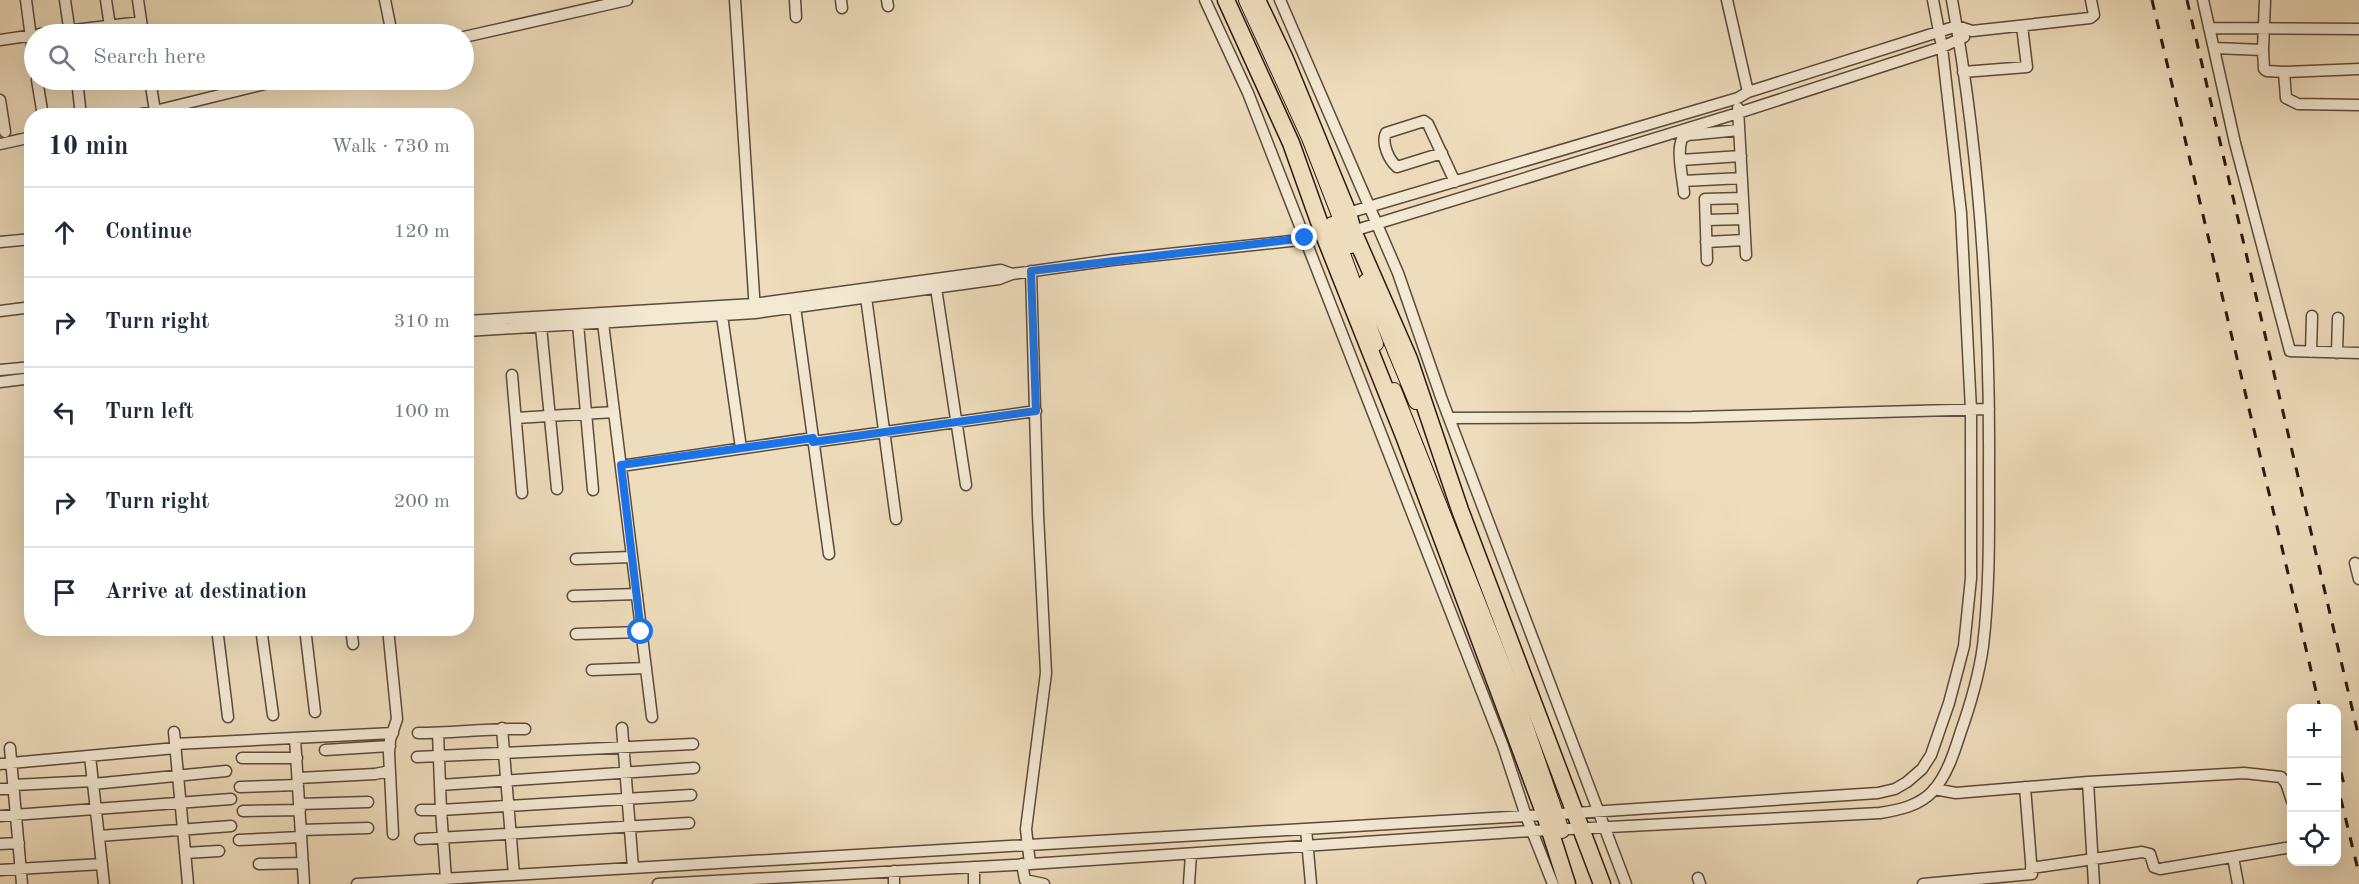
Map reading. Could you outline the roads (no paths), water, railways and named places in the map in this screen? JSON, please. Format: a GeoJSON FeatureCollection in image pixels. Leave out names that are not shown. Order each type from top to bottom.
{"type":"FeatureCollection","features":[{"type":"Feature","properties":{"kind":"highway"},"geometry":{"type":"LineString","coordinates":[[1226,0],[1291,143],[1322,230],[1404,436],[1564,822],[1602,884]]}},
{"type":"Feature","properties":{"kind":"highway"},"geometry":{"type":"LineString","coordinates":[[1257,0],[1285,59],[1348,213],[1353,231],[1409,359],[1564,822],[1567,884]]}},
{"type":"Feature","properties":{"kind":"main road"},"geometry":{"type":"LineString","coordinates":[[1237,0],[1300,142],[1378,352],[1564,822]]}},
{"type":"Feature","properties":{"kind":"main road"},"geometry":{"type":"LineString","coordinates":[[1246,0],[1309,138],[1347,237],[1423,419],[1564,822]]}},
{"type":"Feature","properties":{"kind":"street"},"geometry":{"type":"LineString","coordinates":[[26,0],[32,24]]}},
{"type":"Feature","properties":{"kind":"street"},"geometry":{"type":"LineString","coordinates":[[65,0],[69,24]]}},
{"type":"Feature","properties":{"kind":"street"},"geometry":{"type":"LineString","coordinates":[[106,0],[110,24]]}},
{"type":"Feature","properties":{"kind":"street"},"geometry":{"type":"LineString","coordinates":[[126,24],[141,22],[138,0]]}},
{"type":"Feature","properties":{"kind":"street"},"geometry":{"type":"LineString","coordinates":[[385,0],[390,24]]}},
{"type":"Feature","properties":{"kind":"street"},"geometry":{"type":"LineString","coordinates":[[474,35],[627,0]]}},
{"type":"Feature","properties":{"kind":"street"},"geometry":{"type":"LineString","coordinates":[[735,0],[754,309]]}},
{"type":"Feature","properties":{"kind":"street"},"geometry":{"type":"LineString","coordinates":[[795,0],[796,17]]}},
{"type":"Feature","properties":{"kind":"street"},"geometry":{"type":"LineString","coordinates":[[1205,0],[1241,75],[1503,746],[1531,831],[1553,884]]}},
{"type":"Feature","properties":{"kind":"street"},"geometry":{"type":"LineString","coordinates":[[1280,0],[1378,224],[1416,318],[1449,418],[1626,884]]}},
{"type":"Feature","properties":{"kind":"street"},"geometry":{"type":"LineString","coordinates":[[1727,0],[1743,95],[1738,113],[1746,255]]}},
{"type":"Feature","properties":{"kind":"street"},"geometry":{"type":"LineString","coordinates":[[658,884],[1191,854],[1531,831],[1599,811],[1878,793],[1895,789],[1907,782],[1922,769],[1931,754],[1949,703],[1964,646],[1971,578],[1971,410],[1961,213],[1942,47],[1933,0]]}},
{"type":"Feature","properties":{"kind":"street"},"geometry":{"type":"LineString","coordinates":[[357,884],[446,879],[500,880],[514,875],[1526,816],[1605,828],[1880,813],[1914,804],[1934,789],[1952,759],[1969,707],[1983,648],[1989,577],[1989,409],[1980,212],[1952,0]]}},
{"type":"Feature","properties":{"kind":"street"},"geometry":{"type":"LineString","coordinates":[[1353,231],[1738,113],[1942,47],[1959,41],[1972,32],[2090,18],[2094,15],[2091,0]]}},
{"type":"Feature","properties":{"kind":"street"},"geometry":{"type":"LineString","coordinates":[[2203,0],[2235,143],[2290,351],[2359,353],[2359,347]]}},
{"type":"Feature","properties":{"kind":"street"},"geometry":{"type":"LineString","coordinates":[[2265,0],[2264,69],[2284,72],[2359,69]]}},
{"type":"Feature","properties":{"kind":"street"},"geometry":{"type":"LineString","coordinates":[[1348,213],[1743,95],[1957,26],[1972,32]]}},
{"type":"Feature","properties":{"kind":"street"},"geometry":{"type":"LineString","coordinates":[[1963,72],[2027,68],[2022,26]]}},
{"type":"Feature","properties":{"kind":"street"},"geometry":{"type":"LineString","coordinates":[[2209,28],[2359,29]]}},
{"type":"Feature","properties":{"kind":"street"},"geometry":{"type":"LineString","coordinates":[[0,40],[24,37]]}},
{"type":"Feature","properties":{"kind":"street"},"geometry":{"type":"LineString","coordinates":[[2215,48],[2263,50]]}},
{"type":"Feature","properties":{"kind":"street"},"geometry":{"type":"LineString","coordinates":[[2284,72],[2286,98],[2298,104],[2359,105]]}},
{"type":"Feature","properties":{"kind":"street"},"geometry":{"type":"LineString","coordinates":[[39,90],[42,108]]}},
{"type":"Feature","properties":{"kind":"street"},"geometry":{"type":"LineString","coordinates":[[78,90],[80,108]]}},
{"type":"Feature","properties":{"kind":"street"},"geometry":{"type":"LineString","coordinates":[[152,90],[154,108]]}},
{"type":"Feature","properties":{"kind":"street"},"geometry":{"type":"LineString","coordinates":[[174,108],[243,90]]}},
{"type":"Feature","properties":{"kind":"street"},"geometry":{"type":"LineString","coordinates":[[0,100],[5,132]]}},
{"type":"Feature","properties":{"kind":"street"},"geometry":{"type":"LineString","coordinates":[[1442,153],[1397,166],[1393,164],[1383,141],[1384,136],[1386,133],[1424,121],[1428,123],[1442,153],[1455,182]]}},
{"type":"Feature","properties":{"kind":"street"},"geometry":{"type":"LineString","coordinates":[[1684,193],[1680,142],[1683,138],[1688,135],[1739,130]]}},
{"type":"Feature","properties":{"kind":"street"},"geometry":{"type":"LineString","coordinates":[[0,144],[24,139]]}},
{"type":"Feature","properties":{"kind":"street"},"geometry":{"type":"LineString","coordinates":[[1544,156],[1549,171]]}},
{"type":"Feature","properties":{"kind":"street"},"geometry":{"type":"LineString","coordinates":[[1681,160],[1741,156]]}},
{"type":"Feature","properties":{"kind":"street"},"geometry":{"type":"LineString","coordinates":[[1956,165],[1974,163]]}},
{"type":"Feature","properties":{"kind":"street"},"geometry":{"type":"LineString","coordinates":[[1683,181],[1742,178]]}},
{"type":"Feature","properties":{"kind":"street"},"geometry":{"type":"LineString","coordinates":[[1707,260],[1705,199],[1743,198]]}},
{"type":"Feature","properties":{"kind":"street"},"geometry":{"type":"LineString","coordinates":[[1706,220],[1744,219]]}},
{"type":"Feature","properties":{"kind":"street"},"geometry":{"type":"LineString","coordinates":[[474,321],[795,307],[999,279],[1031,271],[1305,238],[1322,230]]}},
{"type":"Feature","properties":{"kind":"street"},"geometry":{"type":"LineString","coordinates":[[0,242],[24,240]]}},
{"type":"Feature","properties":{"kind":"street"},"geometry":{"type":"LineString","coordinates":[[1707,242],[1745,240]]}},
{"type":"Feature","properties":{"kind":"street"},"geometry":{"type":"LineString","coordinates":[[474,331],[722,316],[994,271],[1001,270],[1012,274]]}},
{"type":"Feature","properties":{"kind":"street"},"geometry":{"type":"LineString","coordinates":[[1031,271],[1038,515],[1046,673],[1026,829],[1025,880],[1044,884]]}},
{"type":"Feature","properties":{"kind":"street"},"geometry":{"type":"LineString","coordinates":[[936,288],[966,485]]}},
{"type":"Feature","properties":{"kind":"street"},"geometry":{"type":"LineString","coordinates":[[866,297],[896,519]]}},
{"type":"Feature","properties":{"kind":"street"},"geometry":{"type":"LineString","coordinates":[[795,307],[829,554]]}},
{"type":"Feature","properties":{"kind":"street"},"geometry":{"type":"LineString","coordinates":[[0,311],[24,308]]}},
{"type":"Feature","properties":{"kind":"street"},"geometry":{"type":"LineString","coordinates":[[722,316],[741,448]]}},
{"type":"Feature","properties":{"kind":"street"},"geometry":{"type":"LineString","coordinates":[[2311,352],[2312,316]]}},
{"type":"Feature","properties":{"kind":"street"},"geometry":{"type":"LineString","coordinates":[[2337,353],[2338,318]]}},
{"type":"Feature","properties":{"kind":"street"},"geometry":{"type":"LineString","coordinates":[[603,323],[652,717]]}},
{"type":"Feature","properties":{"kind":"street"},"geometry":{"type":"LineString","coordinates":[[578,324],[593,490]]}},
{"type":"Feature","properties":{"kind":"street"},"geometry":{"type":"LineString","coordinates":[[541,327],[557,489]]}},
{"type":"Feature","properties":{"kind":"street"},"geometry":{"type":"LineString","coordinates":[[0,370],[24,368]]}},
{"type":"Feature","properties":{"kind":"street"},"geometry":{"type":"LineString","coordinates":[[512,375],[522,493]]}},
{"type":"Feature","properties":{"kind":"street"},"geometry":{"type":"LineString","coordinates":[[0,382],[24,379]]}},
{"type":"Feature","properties":{"kind":"street"},"geometry":{"type":"LineString","coordinates":[[1449,418],[1692,417],[1989,409]]}},
{"type":"Feature","properties":{"kind":"street"},"geometry":{"type":"LineString","coordinates":[[621,465],[1036,411]]}},
{"type":"Feature","properties":{"kind":"street"},"geometry":{"type":"LineString","coordinates":[[516,418],[614,412]]}},
{"type":"Feature","properties":{"kind":"street"},"geometry":{"type":"LineString","coordinates":[[576,558],[632,557]]}},
{"type":"Feature","properties":{"kind":"street"},"geometry":{"type":"LineString","coordinates":[[2355,563],[2359,579]]}},
{"type":"Feature","properties":{"kind":"street"},"geometry":{"type":"LineString","coordinates":[[573,596],[637,594]]}},
{"type":"Feature","properties":{"kind":"street"},"geometry":{"type":"LineString","coordinates":[[576,634],[641,632]]}},
{"type":"Feature","properties":{"kind":"street"},"geometry":{"type":"LineString","coordinates":[[218,636],[228,717]]}},
{"type":"Feature","properties":{"kind":"street"},"geometry":{"type":"LineString","coordinates":[[262,636],[273,715]]}},
{"type":"Feature","properties":{"kind":"street"},"geometry":{"type":"LineString","coordinates":[[306,636],[315,712]]}},
{"type":"Feature","properties":{"kind":"street"},"geometry":{"type":"LineString","coordinates":[[352,636],[353,644]]}},
{"type":"Feature","properties":{"kind":"street"},"geometry":{"type":"LineString","coordinates":[[389,636],[397,719],[390,746],[393,834]]}},
{"type":"Feature","properties":{"kind":"street"},"geometry":{"type":"LineString","coordinates":[[592,670],[646,668]]}},
{"type":"Feature","properties":{"kind":"street"},"geometry":{"type":"LineString","coordinates":[[502,728],[514,875]]}},
{"type":"Feature","properties":{"kind":"street"},"geometry":{"type":"LineString","coordinates":[[418,733],[502,728],[525,729]]}},
{"type":"Feature","properties":{"kind":"street"},"geometry":{"type":"LineString","coordinates":[[622,728],[633,868]]}},
{"type":"Feature","properties":{"kind":"street"},"geometry":{"type":"LineString","coordinates":[[6,763],[90,756],[175,741],[393,733]]}},
{"type":"Feature","properties":{"kind":"street"},"geometry":{"type":"LineString","coordinates":[[438,733],[446,879]]}},
{"type":"Feature","properties":{"kind":"street"},"geometry":{"type":"LineString","coordinates":[[295,738],[304,884]]}},
{"type":"Feature","properties":{"kind":"street"},"geometry":{"type":"LineString","coordinates":[[175,741],[188,884]]}},
{"type":"Feature","properties":{"kind":"street"},"geometry":{"type":"LineString","coordinates":[[417,757],[693,744]]}},
{"type":"Feature","properties":{"kind":"street"},"geometry":{"type":"LineString","coordinates":[[325,750],[390,746]]}},
{"type":"Feature","properties":{"kind":"street"},"geometry":{"type":"LineString","coordinates":[[10,748],[6,763],[14,787],[22,884]]}},
{"type":"Feature","properties":{"kind":"street"},"geometry":{"type":"LineString","coordinates":[[90,756],[104,884]]}},
{"type":"Feature","properties":{"kind":"street"},"geometry":{"type":"LineString","coordinates":[[242,758],[297,758]]}},
{"type":"Feature","properties":{"kind":"street"},"geometry":{"type":"LineString","coordinates":[[440,785],[694,768]]}},
{"type":"Feature","properties":{"kind":"street"},"geometry":{"type":"LineString","coordinates":[[0,789],[226,771]]}},
{"type":"Feature","properties":{"kind":"street"},"geometry":{"type":"LineString","coordinates":[[240,787],[390,771]]}},
{"type":"Feature","properties":{"kind":"street"},"geometry":{"type":"LineString","coordinates":[[1934,789],[1956,793],[2088,782],[2244,774],[2281,777],[2287,786]]}},
{"type":"Feature","properties":{"kind":"street"},"geometry":{"type":"LineString","coordinates":[[2088,782],[2094,884]]}},
{"type":"Feature","properties":{"kind":"street"},"geometry":{"type":"LineString","coordinates":[[1923,884],[2020,880],[2032,874],[2025,787]]}},
{"type":"Feature","properties":{"kind":"street"},"geometry":{"type":"LineString","coordinates":[[421,810],[691,795]]}},
{"type":"Feature","properties":{"kind":"street"},"geometry":{"type":"LineString","coordinates":[[0,816],[231,799]]}},
{"type":"Feature","properties":{"kind":"street"},"geometry":{"type":"LineString","coordinates":[[243,811],[368,802]]}},
{"type":"Feature","properties":{"kind":"street"},"geometry":{"type":"LineString","coordinates":[[1719,803],[1720,821]]}},
{"type":"Feature","properties":{"kind":"street"},"geometry":{"type":"LineString","coordinates":[[420,839],[689,823]]}},
{"type":"Feature","properties":{"kind":"street"},"geometry":{"type":"LineString","coordinates":[[99,836],[231,826]]}},
{"type":"Feature","properties":{"kind":"street"},"geometry":{"type":"LineString","coordinates":[[239,840],[368,828]]}},
{"type":"Feature","properties":{"kind":"street"},"geometry":{"type":"LineString","coordinates":[[1306,829],[1311,884]]}},
{"type":"Feature","properties":{"kind":"street"},"geometry":{"type":"LineString","coordinates":[[0,844],[19,843]]}},
{"type":"Feature","properties":{"kind":"street"},"geometry":{"type":"LineString","coordinates":[[2031,868],[2146,853],[2150,854],[2154,867],[2160,869],[2287,848]]}},
{"type":"Feature","properties":{"kind":"street"},"geometry":{"type":"LineString","coordinates":[[185,853],[219,851]]}},
{"type":"Feature","properties":{"kind":"street"},"geometry":{"type":"LineString","coordinates":[[1189,884],[1191,854]]}},
{"type":"Feature","properties":{"kind":"street"},"geometry":{"type":"LineString","coordinates":[[2233,857],[2238,884]]}},
{"type":"Feature","properties":{"kind":"street"},"geometry":{"type":"LineString","coordinates":[[259,864],[303,863]]}},
{"type":"Feature","properties":{"kind":"street"},"geometry":{"type":"LineString","coordinates":[[0,870],[102,864]]}},
{"type":"Feature","properties":{"kind":"street"},"geometry":{"type":"LineString","coordinates":[[974,867],[974,884]]}},
{"type":"Feature","properties":{"kind":"street"},"geometry":{"type":"LineString","coordinates":[[894,871],[894,884]]}},
{"type":"Feature","properties":{"kind":"railway"},"geometry":{"type":"LineString","coordinates":[[2152,0],[2319,704]]}},
{"type":"Feature","properties":{"kind":"railway"},"geometry":{"type":"LineString","coordinates":[[2187,0],[2359,738]]}},
{"type":"Feature","properties":{"kind":"railway"},"geometry":{"type":"LineString","coordinates":[[2337,758],[2345,788]]}},
{"type":"Feature","properties":{"kind":"railway"},"geometry":{"type":"LineString","coordinates":[[2341,800],[2359,874]]}}]}
